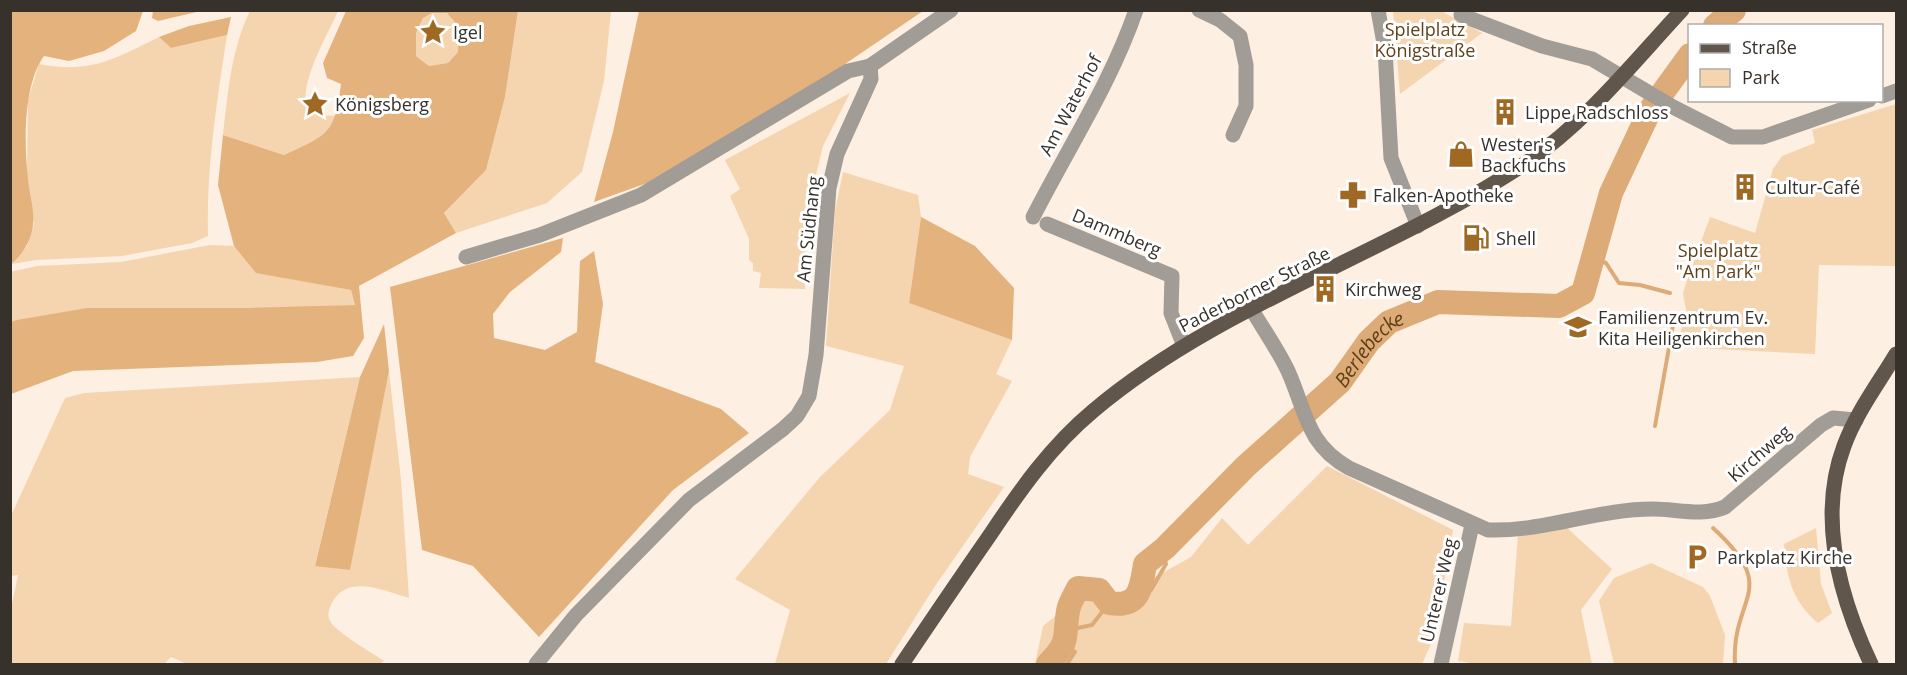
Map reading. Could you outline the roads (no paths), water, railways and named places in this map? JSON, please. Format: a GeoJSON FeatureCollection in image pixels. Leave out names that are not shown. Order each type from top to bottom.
{"type":"FeatureCollection","features":[{"type":"Feature","properties":{"kind":"main road","name":"Paderborner Straße"},"geometry":{"type":"LineString","coordinates":[[902,664],[970,563],[1050,452],[1090,413],[1127,383],[1184,346],[1418,225],[1526,162],[1579,121],[1623,77],[1682,10]]}},
{"type":"Feature","properties":{"kind":"main road"},"geometry":{"type":"LineString","coordinates":[[1871,664],[1852,624],[1844,597],[1833,537],[1838,468],[1856,420],[1896,354]]}},
{"type":"Feature","properties":{"kind":"street"},"geometry":{"type":"LineString","coordinates":[[466,257],[540,235],[641,195],[848,71],[870,66],[951,10]]}},
{"type":"Feature","properties":{"kind":"street","name":"Am Waterhof"},"geometry":{"type":"LineString","coordinates":[[1033,217],[1125,43],[1136,10]]}},
{"type":"Feature","properties":{"kind":"street"},"geometry":{"type":"LineString","coordinates":[[1199,10],[1220,20],[1240,36],[1246,65],[1246,106],[1233,135]]}},
{"type":"Feature","properties":{"kind":"street"},"geometry":{"type":"LineString","coordinates":[[1378,10],[1385,49],[1391,158],[1418,225]]}},
{"type":"Feature","properties":{"kind":"street"},"geometry":{"type":"LineString","coordinates":[[1461,15],[1542,46],[1592,59],[1723,135],[1743,138],[1763,137],[1863,102]]}},
{"type":"Feature","properties":{"kind":"street","name":"Am Südhang"},"geometry":{"type":"LineString","coordinates":[[536,664],[576,615],[689,500],[783,429],[797,416],[809,396],[816,355],[829,188],[837,154],[871,79],[870,66]]}},
{"type":"Feature","properties":{"kind":"street","name":"Dammberg"},"geometry":{"type":"LineString","coordinates":[[1047,224],[1172,276],[1171,313],[1184,346]]}},
{"type":"Feature","properties":{"kind":"street","name":"Kirchweg"},"geometry":{"type":"LineString","coordinates":[[1252,310],[1287,369],[1307,426],[1332,458],[1344,466],[1472,525],[1488,530],[1507,531],[1572,518],[1651,509],[1706,512],[1725,507],[1821,424],[1833,418],[1856,420]]}},
{"type":"Feature","properties":{"kind":"street","name":"Unterer Weg"},"geometry":{"type":"LineString","coordinates":[[1441,664],[1472,525]]}},
{"type":"Feature","properties":{"kind":"waterway","name":"Berlebecke"},"geometry":{"type":"LineString","coordinates":[[1717,24],[1734,10]]}},
{"type":"Feature","properties":{"kind":"waterway","name":"Berlebecke"},"geometry":{"type":"LineString","coordinates":[[1048,664],[1063,644],[1069,608],[1078,588],[1099,590],[1109,603],[1119,604],[1133,599],[1140,588],[1145,564],[1165,548],[1246,466],[1340,382],[1369,341],[1389,322],[1438,302],[1559,306],[1583,293],[1611,193],[1650,110],[1688,58]]}},
{"type":"Feature","properties":{"kind":"waterway"},"geometry":{"type":"LineString","coordinates":[[1592,258],[1606,263],[1619,283],[1640,285],[1670,293]]}},
{"type":"Feature","properties":{"kind":"waterway"},"geometry":{"type":"LineString","coordinates":[[1655,426],[1675,314]]}},
{"type":"Feature","properties":{"kind":"waterway"},"geometry":{"type":"LineString","coordinates":[[1713,528],[1734,549],[1745,566],[1749,581],[1736,641],[1735,664]]}},
{"type":"Feature","properties":{"kind":"waterway"},"geometry":{"type":"LineString","coordinates":[[1140,593],[1151,590],[1166,564],[1162,550]]}},
{"type":"Feature","properties":{"kind":"waterway"},"geometry":{"type":"LineString","coordinates":[[1068,630],[1092,625],[1109,603]]}},
{"type":"Feature","properties":{"kind":"waterway"},"geometry":{"type":"LineString","coordinates":[[1063,644],[1075,652],[1067,664]]}},
{"type":"Feature","properties":{"kind":"place","name":"Igel"},"geometry":{"type":"Point","coordinates":[433,32]}},
{"type":"Feature","properties":{"kind":"place","name":"Königsberg"},"geometry":{"type":"Point","coordinates":[315,104]}},
{"type":"Feature","properties":{"kind":"place","name":"Lippe Radschloss"},"geometry":{"type":"Point","coordinates":[1505,112]}},
{"type":"Feature","properties":{"kind":"place","name":"Wester's Backfuchs"},"geometry":{"type":"Point","coordinates":[1461,154]}},
{"type":"Feature","properties":{"kind":"place","name":"Cultur-Café"},"geometry":{"type":"Point","coordinates":[1745,187]}},
{"type":"Feature","properties":{"kind":"place","name":"Falken-Apotheke"},"geometry":{"type":"Point","coordinates":[1353,195]}},
{"type":"Feature","properties":{"kind":"place","name":"Shell"},"geometry":{"type":"Point","coordinates":[1476,238]}},
{"type":"Feature","properties":{"kind":"place","name":"Kirchweg"},"geometry":{"type":"Point","coordinates":[1325,289]}},
{"type":"Feature","properties":{"kind":"place","name":"Familienzentrum Ev. Kita Heiligenkirchen"},"geometry":{"type":"Point","coordinates":[1578,327]}},
{"type":"Feature","properties":{"kind":"place","name":"Parkplatz Kirche"},"geometry":{"type":"Point","coordinates":[1697,557]}},
{"type":"Feature","properties":{"kind":"park label","name":"Spielplatz Königstraße"},"geometry":{"type":"Point","coordinates":[1425,39]}},
{"type":"Feature","properties":{"kind":"park label","name":"Spielplatz \"Am Park\""},"geometry":{"type":"Point","coordinates":[1718,260]}}]}
